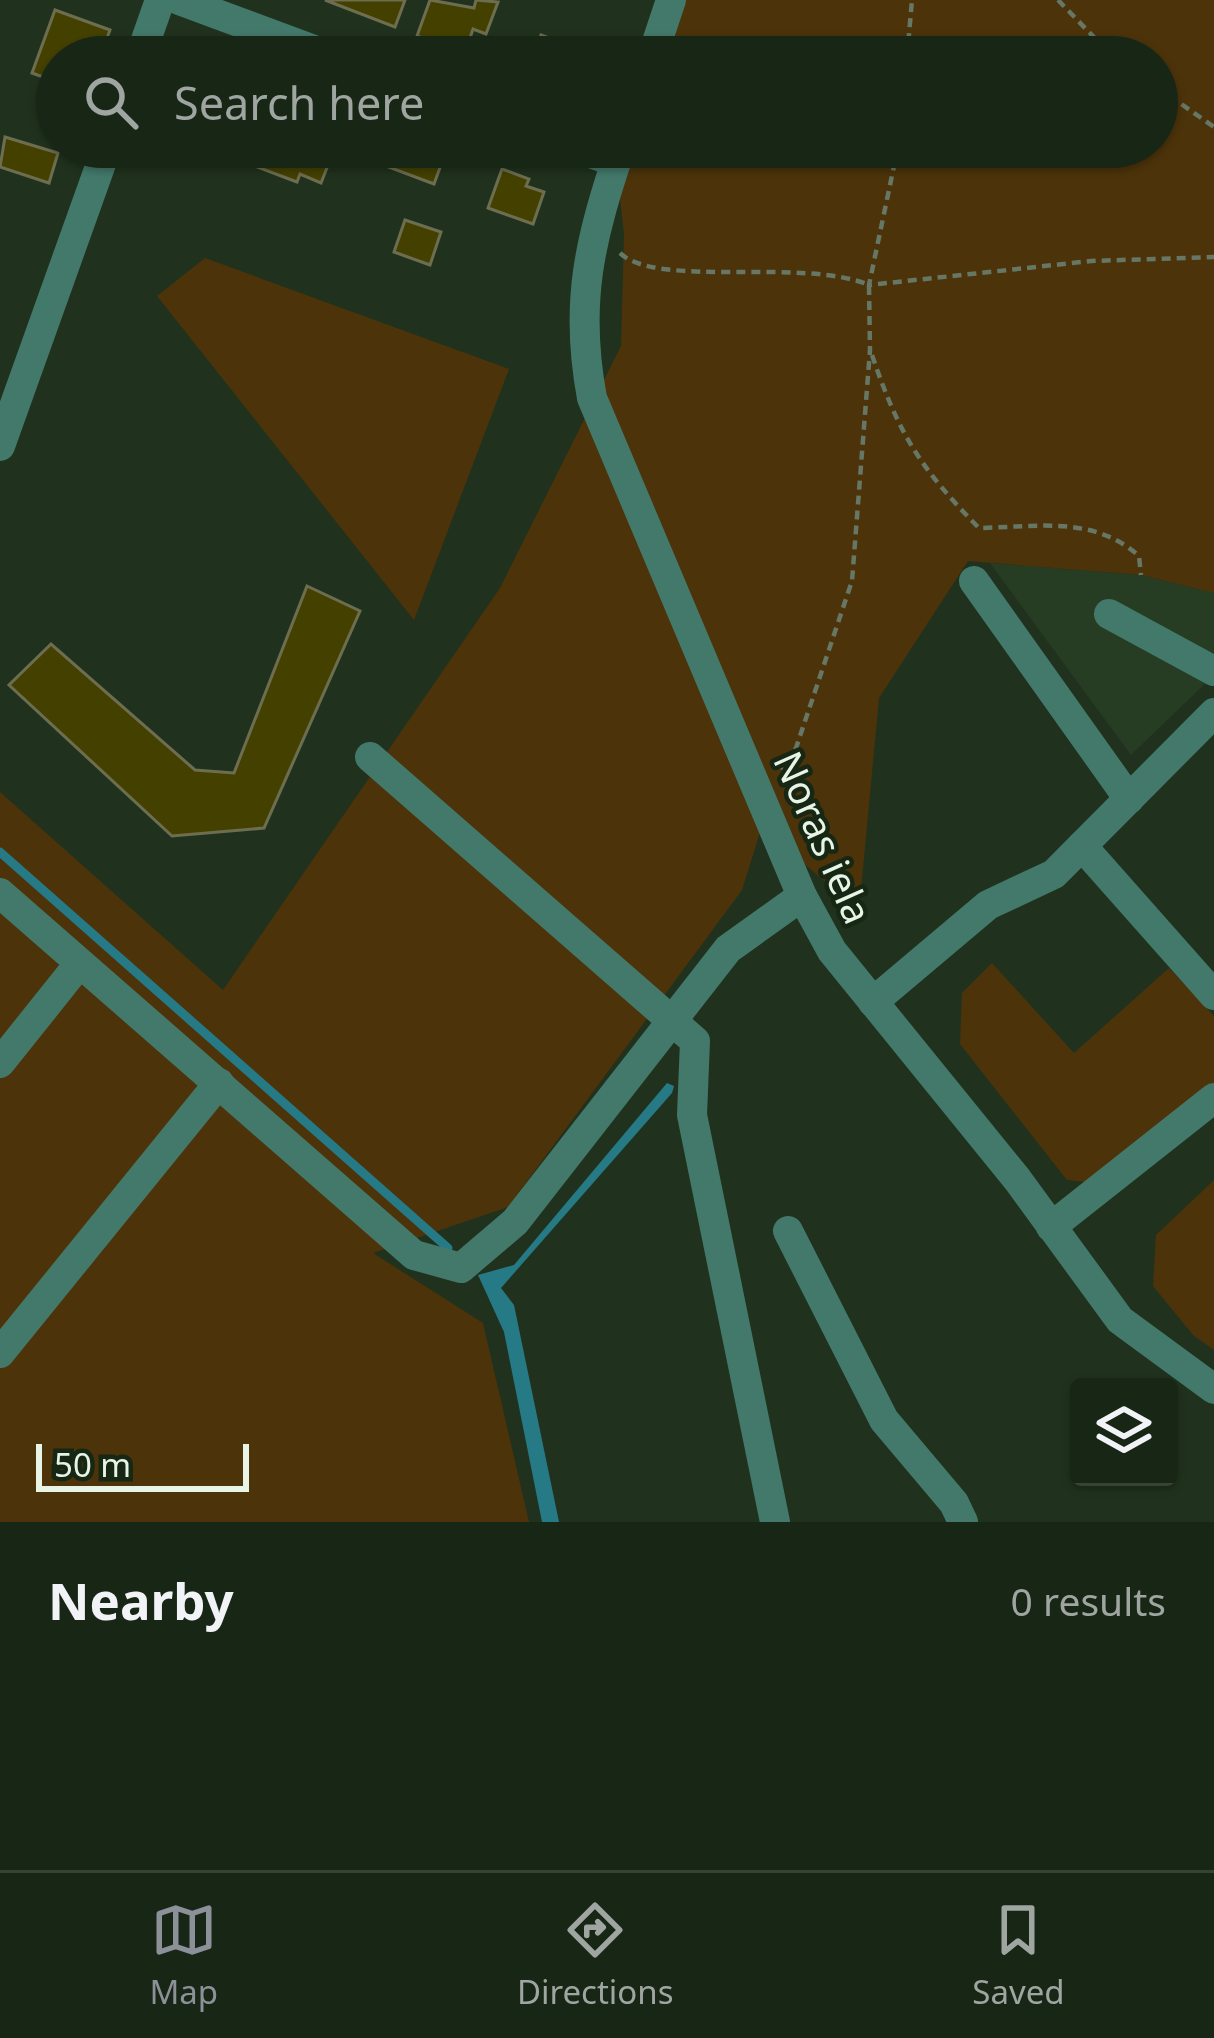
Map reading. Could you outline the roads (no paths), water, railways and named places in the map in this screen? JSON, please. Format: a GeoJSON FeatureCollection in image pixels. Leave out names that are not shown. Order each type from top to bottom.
{"type":"FeatureCollection","features":[{"type":"Feature","properties":{"kind":"street"},"geometry":{"type":"LineString","coordinates":[[147,36],[160,0]]}},
{"type":"Feature","properties":{"kind":"street"},"geometry":{"type":"LineString","coordinates":[[179,0],[276,36]]}},
{"type":"Feature","properties":{"kind":"street"},"geometry":{"type":"LineString","coordinates":[[659,36],[671,0]]}},
{"type":"Feature","properties":{"kind":"street"},"geometry":{"type":"LineString","coordinates":[[0,446],[99,168]]}},
{"type":"Feature","properties":{"kind":"street","name":"Noras iela"},"geometry":{"type":"LineString","coordinates":[[614,168],[586,275],[580,336],[592,398],[802,896],[832,951],[1120,1320],[1214,1389]]}},
{"type":"Feature","properties":{"kind":"street"},"geometry":{"type":"LineString","coordinates":[[974,581],[1129,799]]}},
{"type":"Feature","properties":{"kind":"street"},"geometry":{"type":"LineString","coordinates":[[1109,614],[1214,671]]}},
{"type":"Feature","properties":{"kind":"street"},"geometry":{"type":"LineString","coordinates":[[873,1002],[988,905],[1054,874],[1214,713]]}},
{"type":"Feature","properties":{"kind":"street"},"geometry":{"type":"LineString","coordinates":[[370,757],[695,1040],[692,1115],[776,1522]]}},
{"type":"Feature","properties":{"kind":"street"},"geometry":{"type":"LineString","coordinates":[[1082,846],[1214,995]]}},
{"type":"Feature","properties":{"kind":"street"},"geometry":{"type":"LineString","coordinates":[[0,893],[414,1255],[461,1268],[515,1222],[728,949],[802,896]]}},
{"type":"Feature","properties":{"kind":"street"},"geometry":{"type":"LineString","coordinates":[[0,1063],[79,964]]}},
{"type":"Feature","properties":{"kind":"street"},"geometry":{"type":"LineString","coordinates":[[0,1353],[219,1083]]}},
{"type":"Feature","properties":{"kind":"street"},"geometry":{"type":"LineString","coordinates":[[1051,1227],[1214,1098]]}},
{"type":"Feature","properties":{"kind":"street"},"geometry":{"type":"LineString","coordinates":[[788,1231],[884,1420],[954,1503],[963,1522]]}},
{"type":"Feature","properties":{"kind":"water"},"geometry":{"type":"Polygon","coordinates":[[[667,1083],[674,1086],[672,1093],[501,1288],[514,1305],[559,1522],[542,1522],[504,1332],[478,1275],[514,1265],[667,1083]]]}},
{"type":"Feature","properties":{"kind":"waterway"},"geometry":{"type":"LineString","coordinates":[[0,852],[448,1248]]}}]}
